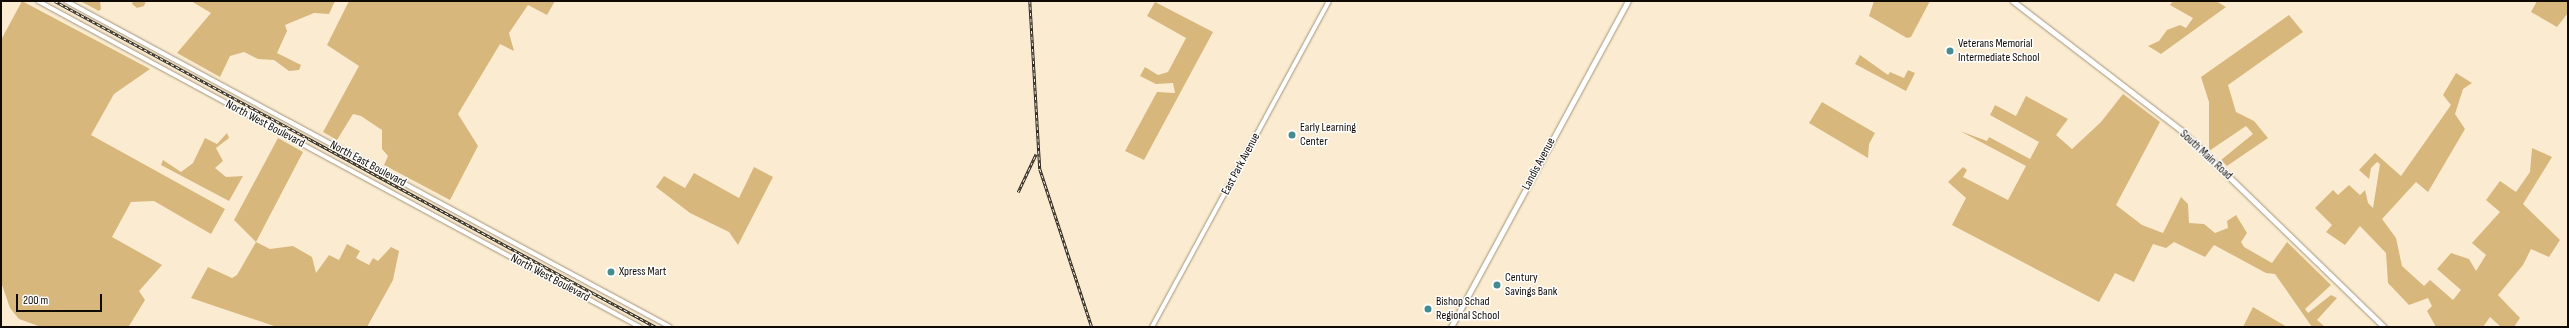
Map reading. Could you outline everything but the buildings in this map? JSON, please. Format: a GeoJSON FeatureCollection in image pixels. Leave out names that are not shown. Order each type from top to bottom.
{"type":"FeatureCollection","features":[{"type":"Feature","properties":{"kind":"main road","name":"North West Boulevard"},"geometry":{"type":"LineString","coordinates":[[38,1],[640,327]]}},
{"type":"Feature","properties":{"kind":"main road","name":"North East Boulevard"},"geometry":{"type":"LineString","coordinates":[[66,1],[670,327]]}},
{"type":"Feature","properties":{"kind":"main road","name":"East Park Avenue"},"geometry":{"type":"LineString","coordinates":[[1152,327],[1329,1]]}},
{"type":"Feature","properties":{"kind":"main road","name":"Landis Avenue"},"geometry":{"type":"LineString","coordinates":[[1451,327],[1628,1]]}},
{"type":"Feature","properties":{"kind":"main road","name":"South Main Road"},"geometry":{"type":"LineString","coordinates":[[2013,1],[2180,130],[2384,327]]}},
{"type":"Feature","properties":{"kind":"shaded area"},"geometry":{"type":"Polygon","coordinates":[[[22,1],[150,69],[114,94],[91,135],[225,209],[211,234],[154,201],[131,202],[112,237],[162,265],[139,291],[145,300],[129,326],[41,327],[19,319],[10,308],[1,282],[1,40],[22,1]]]}},
{"type":"Feature","properties":{"kind":"shaded area"},"geometry":{"type":"Polygon","coordinates":[[[80,1],[100,1],[101,9],[99,11],[80,1]]]}},
{"type":"Feature","properties":{"kind":"shaded area"},"geometry":{"type":"Polygon","coordinates":[[[133,1],[146,1],[144,6],[137,8],[132,4],[133,1]]]}},
{"type":"Feature","properties":{"kind":"shaded area"},"geometry":{"type":"Polygon","coordinates":[[[191,1],[335,1],[329,14],[314,13],[285,25],[287,31],[277,53],[301,65],[299,70],[289,71],[274,60],[258,59],[244,52],[230,56],[220,77],[177,53],[211,13],[191,1]]]}},
{"type":"Feature","properties":{"kind":"shaded area"},"geometry":{"type":"Polygon","coordinates":[[[349,1],[555,1],[547,15],[528,5],[509,33],[514,51],[500,44],[458,114],[478,146],[450,200],[384,165],[388,156],[382,149],[382,130],[361,116],[353,114],[337,140],[323,132],[359,66],[327,45],[349,1]]]}},
{"type":"Feature","properties":{"kind":"shaded area"},"geometry":{"type":"Polygon","coordinates":[[[1874,1],[1930,1],[1911,37],[1907,38],[1869,16],[1874,1]]]}},
{"type":"Feature","properties":{"kind":"shaded area"},"geometry":{"type":"Polygon","coordinates":[[[2173,1],[2216,1],[2226,7],[2161,54],[2148,46],[2159,41],[2167,30],[2180,25],[2186,28],[2193,18],[2170,5],[2173,1]]]}},
{"type":"Feature","properties":{"kind":"shaded area"},"geometry":{"type":"Polygon","coordinates":[[[2537,1],[2568,1],[2568,13],[2557,27],[2531,12],[2537,1]]]}},
{"type":"Feature","properties":{"kind":"shaded area"},"geometry":{"type":"Polygon","coordinates":[[[1155,2],[1213,32],[1144,160],[1125,151],[1157,92],[1175,93],[1173,83],[1156,84],[1140,76],[1145,67],[1158,75],[1168,72],[1186,38],[1147,16],[1155,2]]]}},
{"type":"Feature","properties":{"kind":"shaded area"},"geometry":{"type":"Polygon","coordinates":[[[2289,15],[2303,32],[2228,85],[2236,112],[2254,121],[2268,138],[2227,166],[2221,160],[2253,134],[2246,126],[2209,151],[2209,102],[2201,77],[2289,15]]]}},
{"type":"Feature","properties":{"kind":"shaded area"},"geometry":{"type":"Polygon","coordinates":[[[1860,55],[1888,75],[1890,72],[1904,78],[1908,70],[1915,73],[1906,91],[1855,64],[1860,55]]]}},
{"type":"Feature","properties":{"kind":"shaded area"},"geometry":{"type":"Polygon","coordinates":[[[2456,73],[2472,83],[2463,89],[2455,114],[2465,129],[2428,192],[2416,182],[2382,219],[2396,238],[2402,266],[2424,286],[2430,280],[2453,300],[2461,290],[2437,269],[2451,253],[2469,259],[2476,271],[2486,255],[2472,243],[2500,212],[2486,200],[2500,181],[2516,192],[2530,172],[2532,148],[2552,157],[2523,204],[2560,240],[2549,257],[2531,249],[2523,265],[2498,295],[2520,318],[2514,327],[2501,327],[2490,317],[2483,327],[2436,327],[2427,311],[2432,306],[2428,298],[2409,305],[2388,283],[2386,253],[2360,226],[2345,245],[2326,232],[2332,225],[2315,208],[2333,190],[2338,195],[2349,185],[2360,195],[2365,190],[2368,203],[2373,208],[2380,164],[2377,162],[2371,168],[2369,179],[2359,170],[2375,153],[2401,176],[2451,105],[2443,95],[2456,73]]]}},
{"type":"Feature","properties":{"kind":"shaded area"},"geometry":{"type":"Polygon","coordinates":[[[2123,94],[2160,122],[2116,205],[2142,225],[2163,233],[2181,197],[2188,204],[2189,223],[2204,224],[2215,233],[2228,228],[2227,221],[2236,215],[2247,233],[2241,242],[2244,247],[2272,263],[2287,242],[2331,285],[2305,309],[2308,313],[2331,295],[2337,298],[2317,320],[2325,327],[2312,327],[2275,274],[2266,273],[2214,245],[2205,257],[2174,242],[2166,248],[2153,244],[2134,282],[2115,273],[2099,302],[1952,225],[1966,198],[1948,182],[1963,167],[1967,170],[1963,177],[2008,200],[2026,166],[1960,131],[1987,141],[1989,137],[2030,159],[2039,142],[1990,115],[1995,105],[2016,116],[2026,96],[2068,119],[2056,135],[2072,149],[2101,122],[2123,94]]]}},
{"type":"Feature","properties":{"kind":"shaded area"},"geometry":{"type":"Polygon","coordinates":[[[1822,102],[1875,133],[1869,144],[1868,158],[1809,123],[1822,102]]]}},
{"type":"Feature","properties":{"kind":"shaded area"},"geometry":{"type":"Polygon","coordinates":[[[227,133],[229,138],[216,148],[223,161],[215,168],[226,177],[243,176],[229,201],[161,165],[163,160],[181,172],[193,163],[205,138],[217,144],[227,133]]]}},
{"type":"Feature","properties":{"kind":"shaded area"},"geometry":{"type":"Polygon","coordinates":[[[278,138],[303,152],[256,242],[234,220],[278,138]]]}},
{"type":"Feature","properties":{"kind":"shaded area"},"geometry":{"type":"Polygon","coordinates":[[[754,167],[773,177],[738,245],[729,232],[690,213],[656,187],[664,176],[685,188],[694,173],[739,198],[754,167]]]}},
{"type":"Feature","properties":{"kind":"shaded area"},"geometry":{"type":"Polygon","coordinates":[[[256,242],[270,249],[293,246],[312,257],[316,273],[329,255],[339,260],[347,244],[360,251],[356,258],[369,265],[373,258],[378,261],[391,247],[399,251],[393,280],[367,327],[277,327],[191,298],[208,267],[232,278],[237,275],[256,242]]]}},
{"type":"Feature","properties":{"kind":"shaded area"},"geometry":{"type":"Polygon","coordinates":[[[2253,307],[2287,327],[2243,327],[2253,307]]]}},
{"type":"Feature","properties":{"kind":"railway"},"geometry":{"type":"LineString","coordinates":[[55,1],[656,327]]}},
{"type":"Feature","properties":{"kind":"railway"},"geometry":{"type":"LineString","coordinates":[[1030,1],[1040,169],[1092,327]]}},
{"type":"Feature","properties":{"kind":"railway"},"geometry":{"type":"LineString","coordinates":[[1018,192],[1036,154]]}},
{"type":"Feature","properties":{"kind":"place","name":"Veterans Memorial Intermediate School"},"geometry":{"type":"Point","coordinates":[1950,51]}},
{"type":"Feature","properties":{"kind":"place","name":"Early Learning Center"},"geometry":{"type":"Point","coordinates":[1292,135]}},
{"type":"Feature","properties":{"kind":"place","name":"Xpress Mart"},"geometry":{"type":"Point","coordinates":[611,272]}},
{"type":"Feature","properties":{"kind":"place","name":"Century Savings Bank"},"geometry":{"type":"Point","coordinates":[1497,285]}},
{"type":"Feature","properties":{"kind":"place","name":"Bishop Schad Regional School"},"geometry":{"type":"Point","coordinates":[1428,309]}}]}
